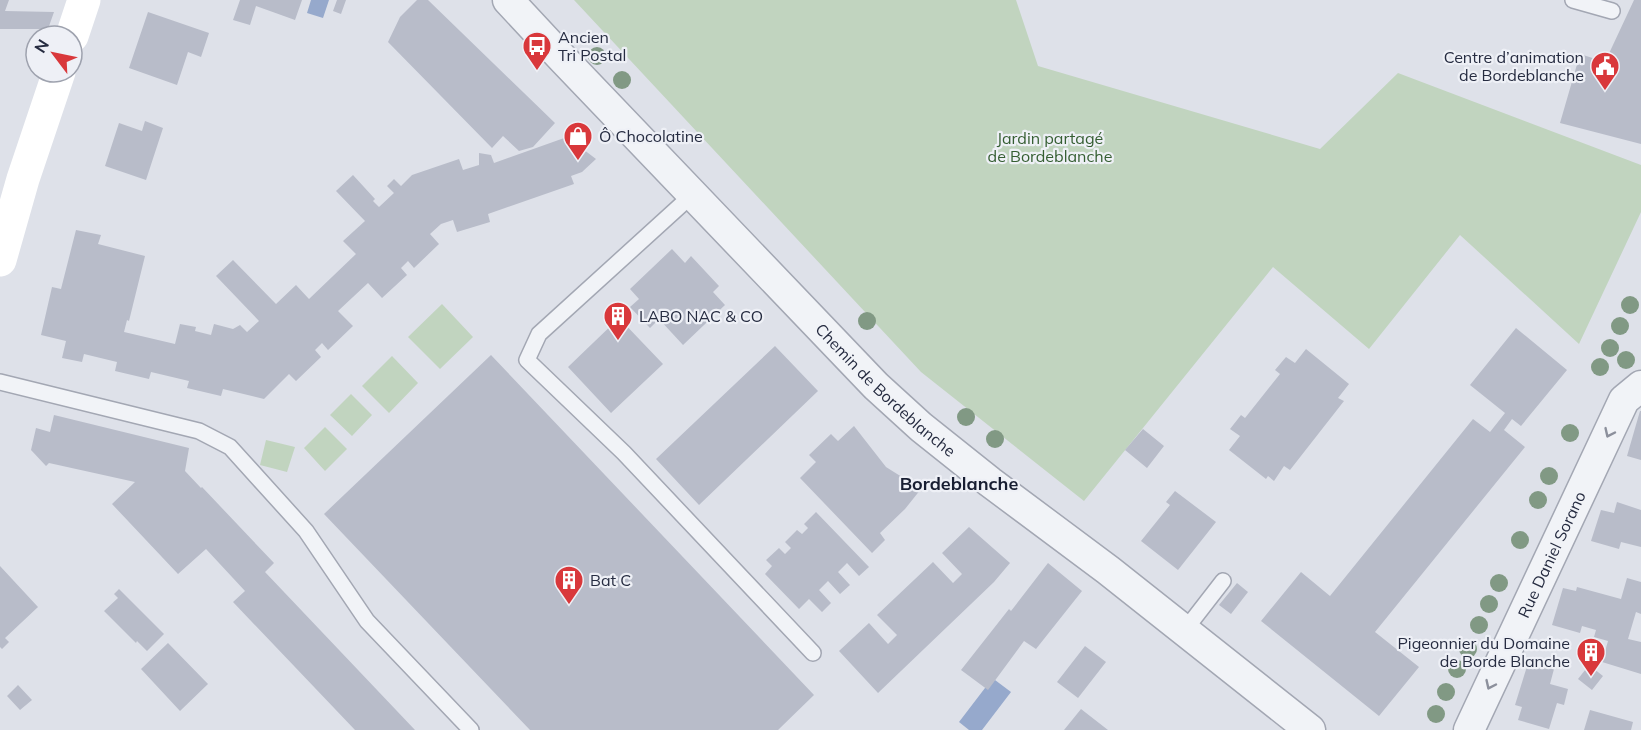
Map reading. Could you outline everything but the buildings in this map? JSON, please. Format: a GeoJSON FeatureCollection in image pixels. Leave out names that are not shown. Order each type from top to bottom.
{"type":"FeatureCollection","features":[{"type":"Feature","properties":{"kind":"main road"},"geometry":{"type":"LineString","coordinates":[[76,24],[84,0]]}},
{"type":"Feature","properties":{"kind":"main road"},"geometry":{"type":"LineString","coordinates":[[0,260],[23,179],[55,84]]}},
{"type":"Feature","properties":{"kind":"street","name":"Chemin de Bordeblanche"},"geometry":{"type":"LineString","coordinates":[[508,0],[876,386],[921,427],[1108,570],[1310,730]]}},
{"type":"Feature","properties":{"kind":"street","name":"Rue Daniel Sorano"},"geometry":{"type":"LineString","coordinates":[[1469,730],[1624,400],[1641,386]]}},
{"type":"Feature","properties":{"kind":"lane"},"geometry":{"type":"LineString","coordinates":[[1574,0],[1612,10]]}},
{"type":"Feature","properties":{"kind":"lane"},"geometry":{"type":"LineString","coordinates":[[692,195],[539,334],[527,360],[624,453],[813,653]]}},
{"type":"Feature","properties":{"kind":"lane"},"geometry":{"type":"LineString","coordinates":[[0,382],[198,431],[230,447],[306,531],[367,621],[471,730]]}},
{"type":"Feature","properties":{"kind":"lane"},"geometry":{"type":"LineString","coordinates":[[1185,630],[1223,581]]}},
{"type":"Feature","properties":{"kind":"green space","name":"Jardin partagé de Bordeblanche"},"geometry":{"type":"Polygon","coordinates":[[[574,0],[1016,0],[1038,66],[1320,149],[1398,73],[1641,165],[1641,212],[1579,344],[1460,235],[1369,349],[1273,267],[1084,501],[921,372],[574,0]]]}},
{"type":"Feature","properties":{"kind":"green space"},"geometry":{"type":"Polygon","coordinates":[[[442,304],[473,337],[440,369],[408,337],[442,304]]]}},
{"type":"Feature","properties":{"kind":"green space"},"geometry":{"type":"Polygon","coordinates":[[[392,356],[418,383],[389,413],[362,386],[392,356]]]}},
{"type":"Feature","properties":{"kind":"green space"},"geometry":{"type":"Polygon","coordinates":[[[351,394],[372,415],[352,436],[330,415],[351,394]]]}},
{"type":"Feature","properties":{"kind":"green space"},"geometry":{"type":"Polygon","coordinates":[[[325,427],[347,449],[325,471],[304,448],[325,427]]]}},
{"type":"Feature","properties":{"kind":"green space"},"geometry":{"type":"Polygon","coordinates":[[[266,440],[295,447],[287,472],[260,465],[266,440]]]}},
{"type":"Feature","properties":{"kind":"water"},"geometry":{"type":"Polygon","coordinates":[[[311,0],[329,0],[323,18],[307,13],[311,0]]]}},
{"type":"Feature","properties":{"kind":"water"},"geometry":{"type":"Polygon","coordinates":[[[995,680],[1011,692],[982,730],[969,730],[959,722],[985,688],[995,680]]]}},
{"type":"Feature","properties":{"kind":"place","name":"Ancien Tri Postal"},"geometry":{"type":"Point","coordinates":[537,72]}},
{"type":"Feature","properties":{"kind":"place","name":"Centre d’animation de Bordeblanche"},"geometry":{"type":"Point","coordinates":[1605,92]}},
{"type":"Feature","properties":{"kind":"place","name":"Ô Chocolatine"},"geometry":{"type":"Point","coordinates":[578,162]}},
{"type":"Feature","properties":{"kind":"place","name":"LABO NAC & CO"},"geometry":{"type":"Point","coordinates":[618,342]}},
{"type":"Feature","properties":{"kind":"place","name":"Bat C"},"geometry":{"type":"Point","coordinates":[569,606]}},
{"type":"Feature","properties":{"kind":"place","name":"Pigeonnier du Domaine de Borde Blanche"},"geometry":{"type":"Point","coordinates":[1591,678]}},
{"type":"Feature","properties":{"kind":"district","name":"Bordeblanche"},"geometry":{"type":"Point","coordinates":[959,483]}}]}
